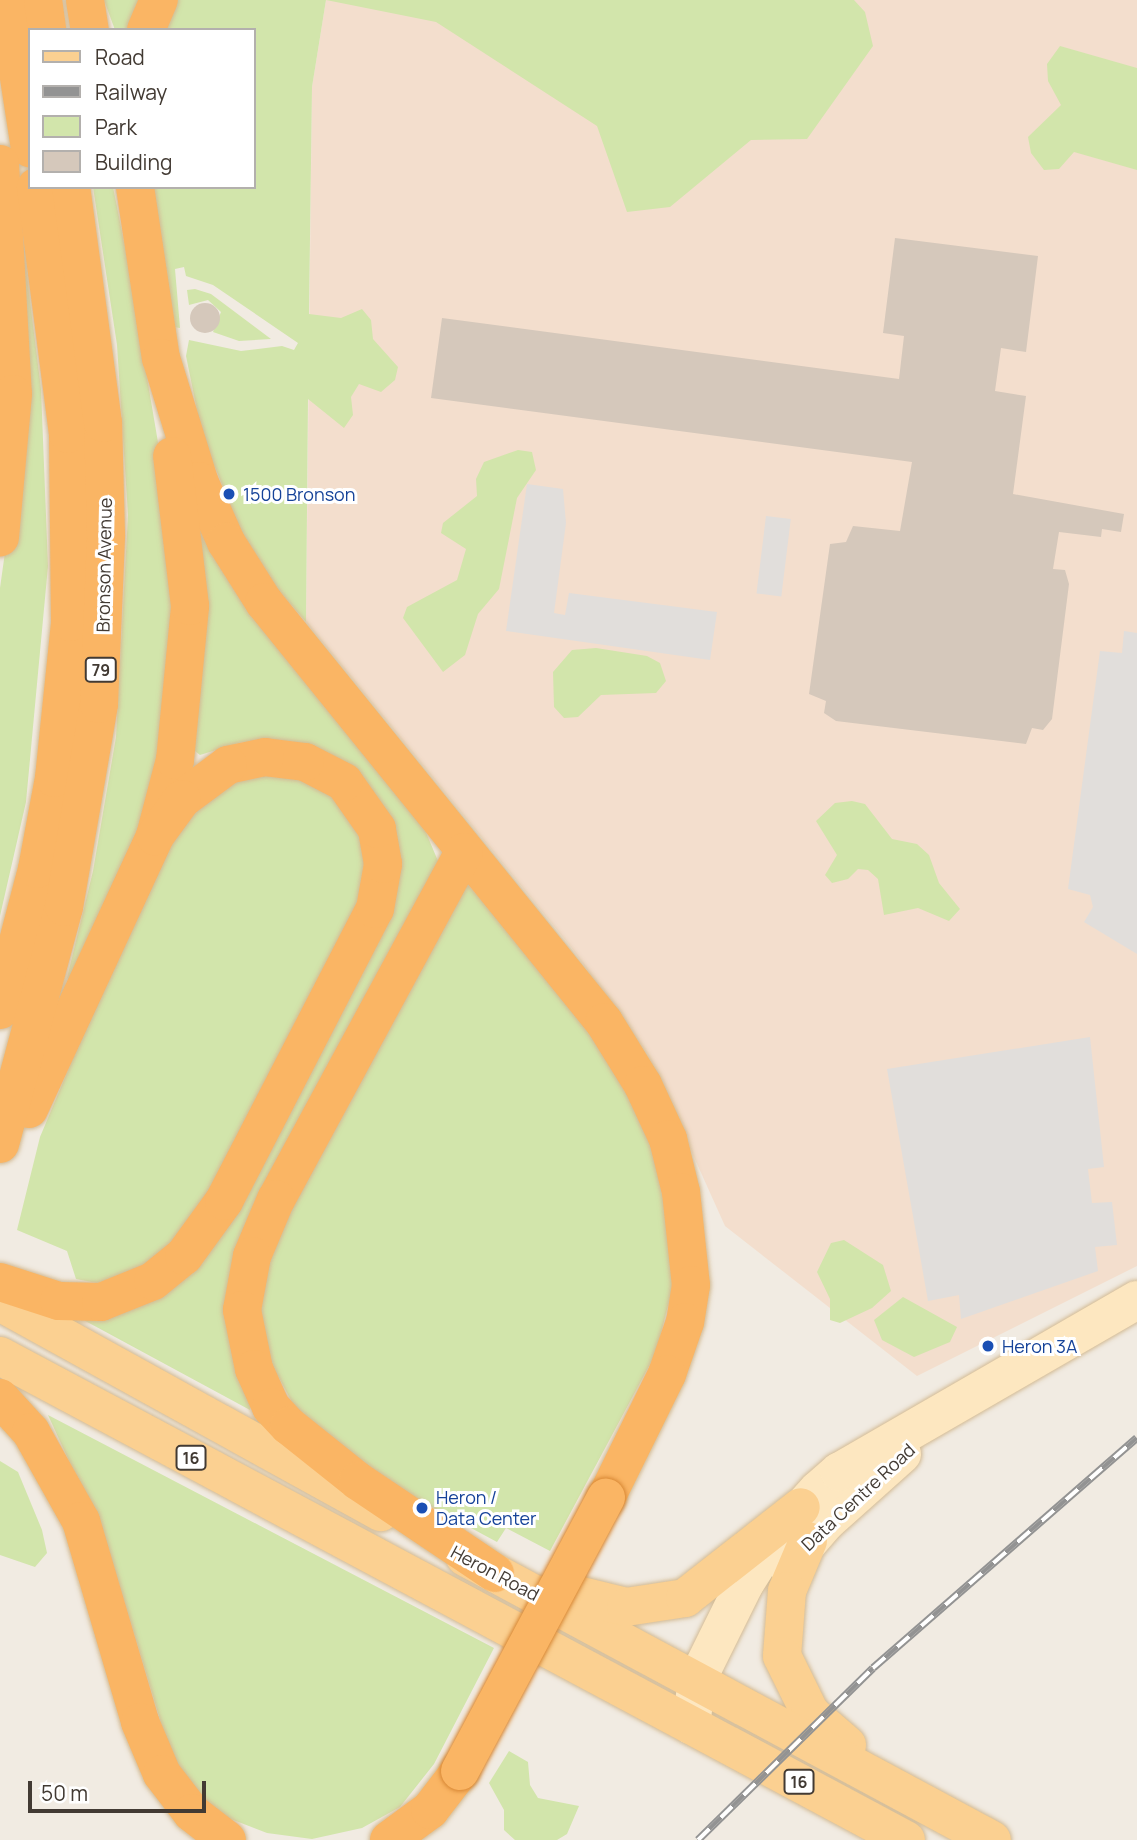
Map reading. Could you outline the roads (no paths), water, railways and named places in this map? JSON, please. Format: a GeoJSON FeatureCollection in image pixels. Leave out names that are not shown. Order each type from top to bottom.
{"type":"FeatureCollection","features":[{"type":"Feature","properties":{"kind":"highway"},"geometry":{"type":"LineString","coordinates":[[7,0],[28,135]]}},
{"type":"Feature","properties":{"kind":"highway"},"geometry":{"type":"LineString","coordinates":[[43,0],[47,28]]}},
{"type":"Feature","properties":{"kind":"highway"},"geometry":{"type":"LineString","coordinates":[[85,0],[90,28]]}},
{"type":"Feature","properties":{"kind":"highway"},"geometry":{"type":"LineString","coordinates":[[147,28],[159,0]]}},
{"type":"Feature","properties":{"kind":"highway"},"geometry":{"type":"LineString","coordinates":[[0,164],[13,394],[0,537]]}},
{"type":"Feature","properties":{"kind":"highway","name":"Bronson Avenue"},"geometry":{"type":"LineString","coordinates":[[0,1010],[37,869],[54,778],[70,622],[68,434],[36,189]]}},
{"type":"Feature","properties":{"kind":"highway","name":"Bronson Avenue"},"geometry":{"type":"LineString","coordinates":[[0,1144],[64,907],[99,704],[106,535],[103,423],[71,189]]}},
{"type":"Feature","properties":{"kind":"highway"},"geometry":{"type":"LineString","coordinates":[[129,189],[139,226]]}},
{"type":"Feature","properties":{"kind":"highway"},"geometry":{"type":"LineString","coordinates":[[0,1159],[18,1135],[155,836],[179,742],[190,638],[185,542],[135,189]]}},
{"type":"Feature","properties":{"kind":"highway"},"geometry":{"type":"LineString","coordinates":[[161,358],[199,481],[244,574],[464,852],[604,1022],[658,1113],[677,1169],[691,1284],[685,1322],[663,1384],[607,1498],[460,1771],[430,1810],[389,1840]]}},
{"type":"Feature","properties":{"kind":"highway"},"geometry":{"type":"LineString","coordinates":[[0,1282],[59,1301],[101,1302],[153,1281],[184,1256],[224,1201],[375,909],[383,864],[377,829],[351,788],[305,762],[265,757],[228,765],[189,792],[155,836]]}},
{"type":"Feature","properties":{"kind":"highway"},"geometry":{"type":"LineString","coordinates":[[464,852],[276,1199],[252,1256],[242,1310],[254,1369],[271,1407],[289,1426],[358,1481],[495,1573]]}},
{"type":"Feature","properties":{"kind":"highway"},"geometry":{"type":"LineString","coordinates":[[0,1398],[31,1432],[81,1521],[140,1722],[162,1774],[192,1813],[227,1840]]}},
{"type":"Feature","properties":{"kind":"main road","name":"Data Centre Road"},"geometry":{"type":"LineString","coordinates":[[691,1725],[709,1687],[749,1576],[804,1524],[839,1472],[951,1411],[1137,1300]]}},
{"type":"Feature","properties":{"kind":"main road","name":"Heron Road"},"geometry":{"type":"LineString","coordinates":[[0,1302],[495,1573],[992,1840]]}},
{"type":"Feature","properties":{"kind":"main road","name":"16"},"geometry":{"type":"LineString","coordinates":[[0,1356],[906,1840]]}},
{"type":"Feature","properties":{"kind":"main road"},"geometry":{"type":"LineString","coordinates":[[495,1573],[606,1604],[664,1605],[704,1587],[804,1524]]}},
{"type":"Feature","properties":{"kind":"main road"},"geometry":{"type":"LineString","coordinates":[[804,1524],[781,1621],[788,1675],[810,1713],[831,1733],[927,1804]]}},
{"type":"Feature","properties":{"kind":"railway"},"geometry":{"type":"LineString","coordinates":[[698,1840],[873,1668],[1137,1438]]}},
{"type":"Feature","properties":{"kind":"place","name":"1500 Bronson"},"geometry":{"type":"Point","coordinates":[229,494]}},
{"type":"Feature","properties":{"kind":"place","name":"Heron 3A"},"geometry":{"type":"Point","coordinates":[988,1346]}},
{"type":"Feature","properties":{"kind":"place","name":"Heron / Data Center"},"geometry":{"type":"Point","coordinates":[422,1508]}}]}
